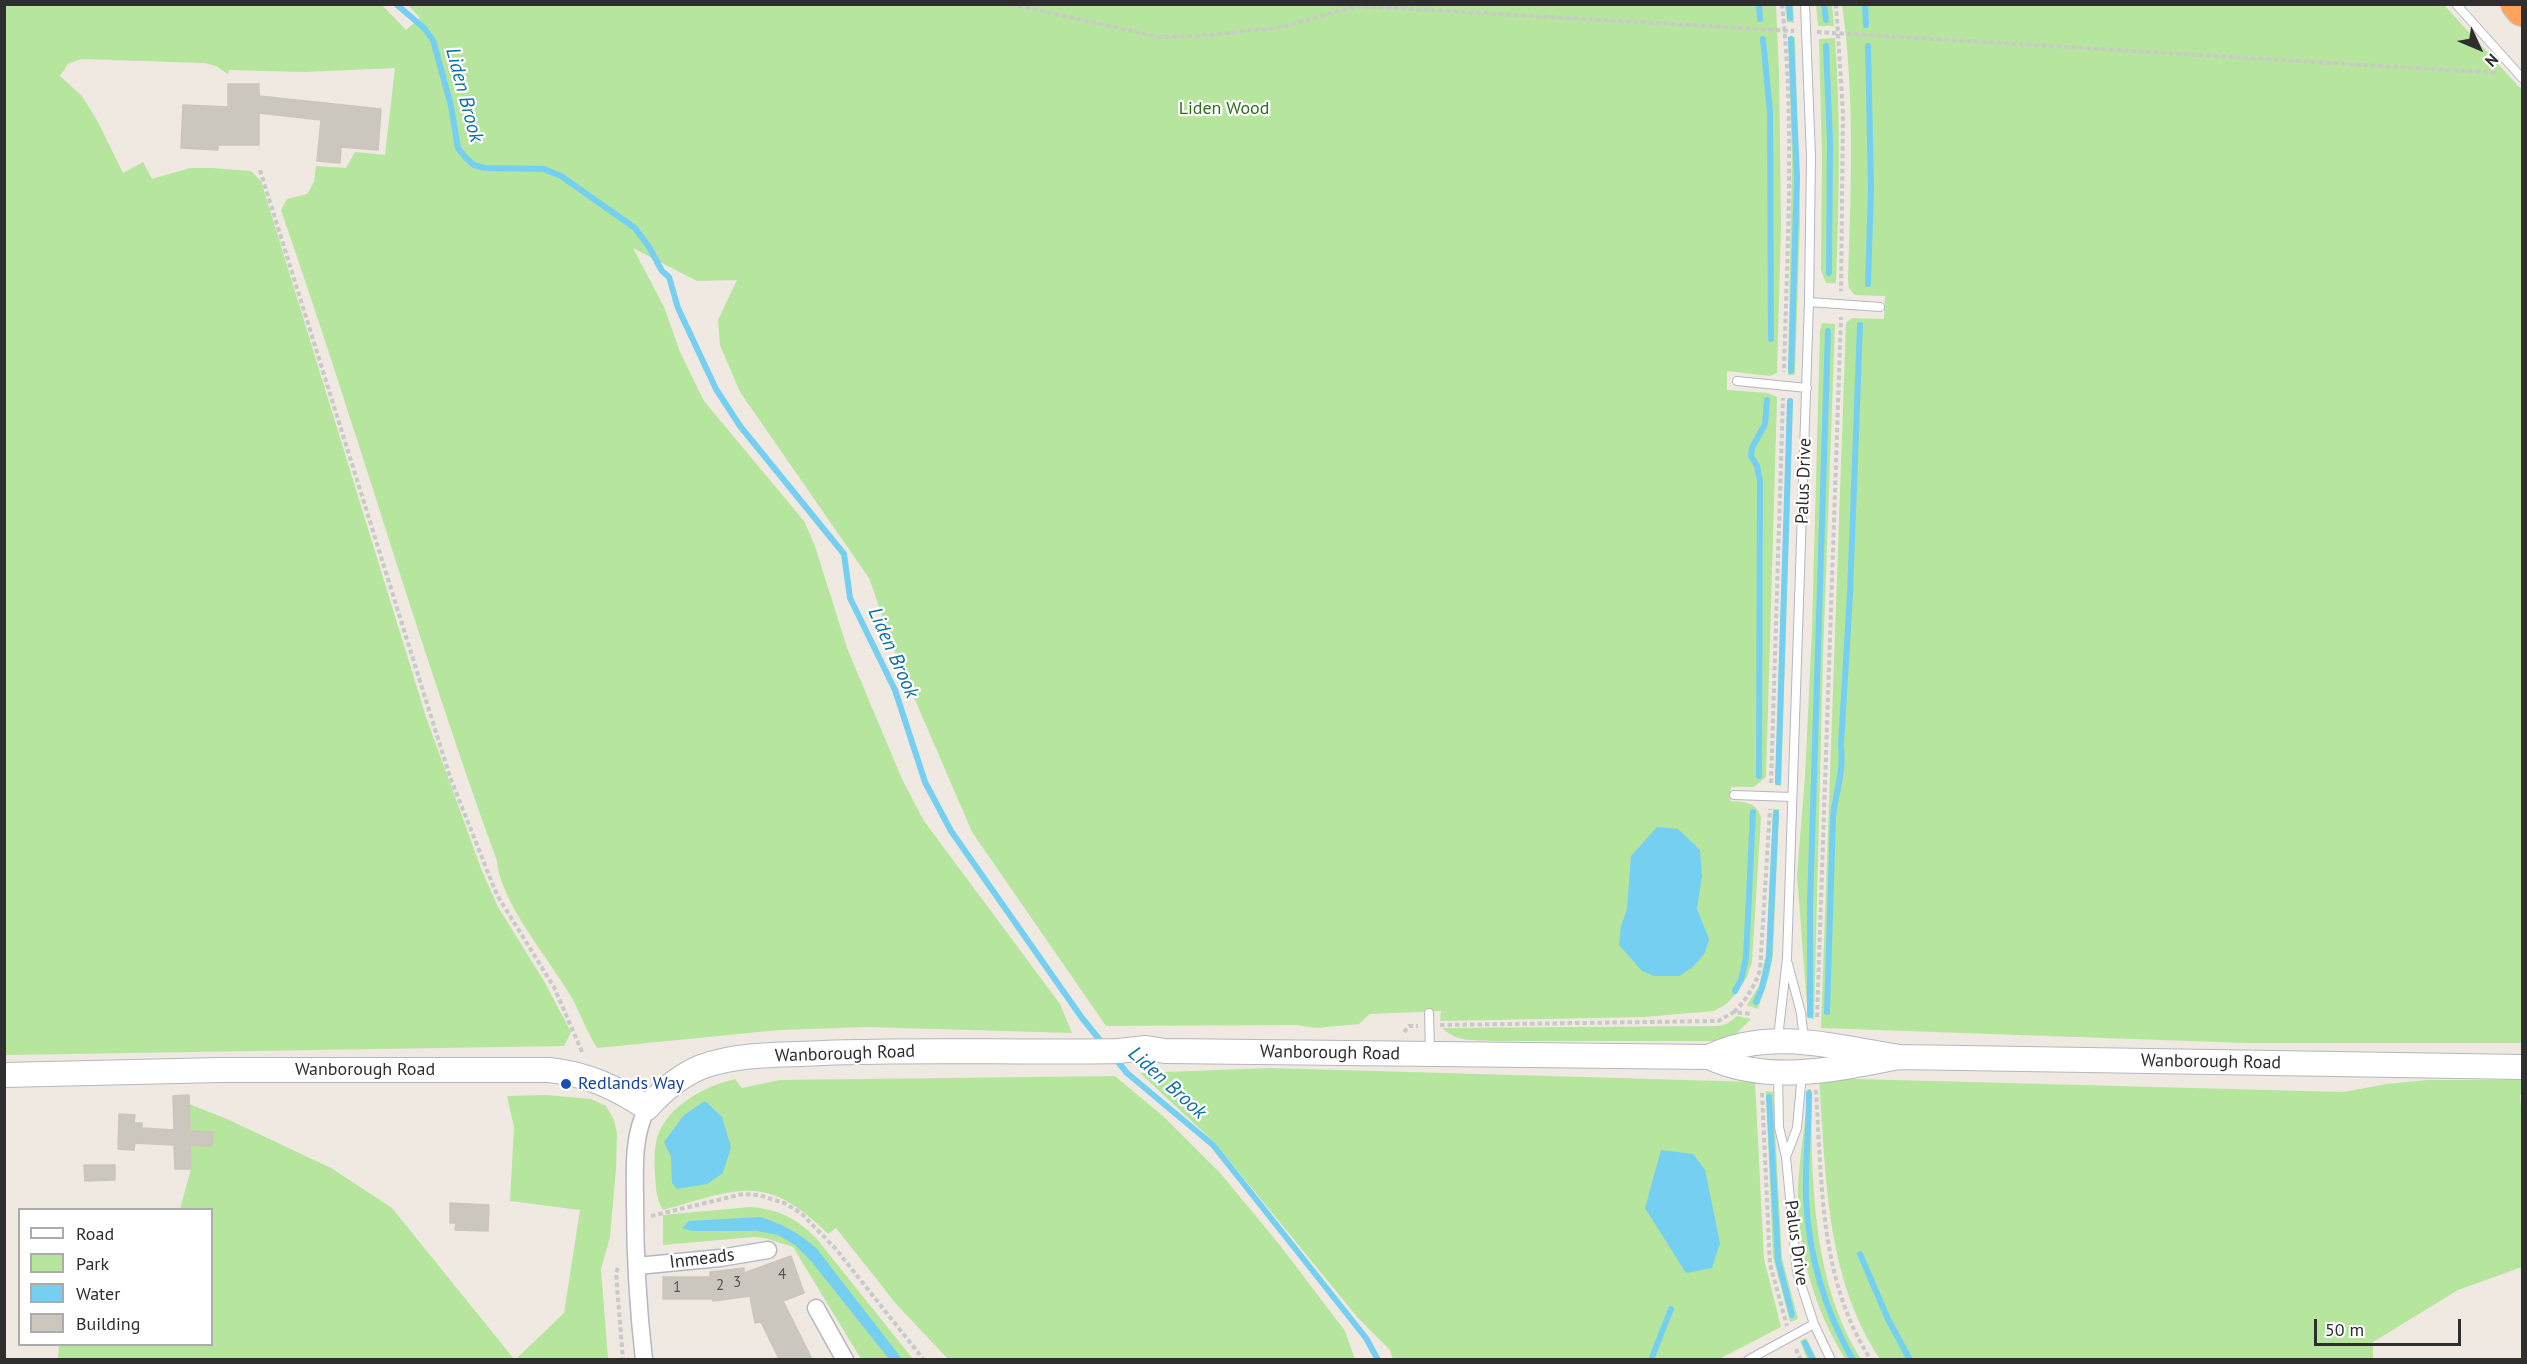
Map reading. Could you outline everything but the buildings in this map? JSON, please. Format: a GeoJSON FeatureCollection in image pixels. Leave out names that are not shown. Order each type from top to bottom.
{"type":"FeatureCollection","features":[{"type":"Feature","properties":{"kind":"highway"},"geometry":{"type":"LineString","coordinates":[[2517,4],[2523,10]]}},
{"type":"Feature","properties":{"kind":"street","name":"Wanborough Road"},"geometry":{"type":"LineString","coordinates":[[1709,1057],[1740,1045],[1810,1035],[1899,1057]]}},
{"type":"Feature","properties":{"kind":"street","name":"Palus Drive"},"geometry":{"type":"LineString","coordinates":[[1809,1078],[1810,1035]]}},
{"type":"Feature","properties":{"kind":"street","name":"Palus Drive"},"geometry":{"type":"LineString","coordinates":[[1770,1078],[1778,1041]]}},
{"type":"Feature","properties":{"kind":"street","name":"Wanborough Road"},"geometry":{"type":"LineString","coordinates":[[4,1075],[220,1070],[549,1070],[573,1073],[604,1082],[647,1108],[667,1088],[701,1068],[756,1056],[863,1052],[1082,1052],[1118,1051],[1131,1048],[1165,1051],[1709,1057],[1770,1078],[1809,1078],[1835,1069],[1899,1057],[2523,1067]]}},
{"type":"Feature","properties":{"kind":"street"},"geometry":{"type":"LineString","coordinates":[[644,1359],[635,1219],[636,1144],[647,1108]]}},
{"type":"Feature","properties":{"kind":"street","name":"Inmeads"},"geometry":{"type":"LineString","coordinates":[[637,1266],[687,1262],[768,1250]]}},
{"type":"Feature","properties":{"kind":"street"},"geometry":{"type":"LineString","coordinates":[[816,1308],[845,1359]]}},
{"type":"Feature","properties":{"kind":"lane","name":"Palus Drive"},"geometry":{"type":"LineString","coordinates":[[1778,1041],[1787,958],[1807,388],[1811,157],[1808,32],[1805,4]]}},
{"type":"Feature","properties":{"kind":"lane"},"geometry":{"type":"LineString","coordinates":[[2456,4],[2520,76]]}},
{"type":"Feature","properties":{"kind":"lane"},"geometry":{"type":"LineString","coordinates":[[1809,302],[1880,307]]}},
{"type":"Feature","properties":{"kind":"lane"},"geometry":{"type":"LineString","coordinates":[[1737,381],[1807,388]]}},
{"type":"Feature","properties":{"kind":"lane"},"geometry":{"type":"LineString","coordinates":[[1734,795],[1792,797]]}},
{"type":"Feature","properties":{"kind":"lane","name":"Palus Drive"},"geometry":{"type":"LineString","coordinates":[[1787,958],[1801,1013],[1810,1035]]}},
{"type":"Feature","properties":{"kind":"lane"},"geometry":{"type":"LineString","coordinates":[[1429,1013],[1430,1055]]}},
{"type":"Feature","properties":{"kind":"lane","name":"Palus Drive"},"geometry":{"type":"LineString","coordinates":[[1770,1078],[1786,1157],[1797,1272],[1814,1324],[1831,1359]]}},
{"type":"Feature","properties":{"kind":"lane","name":"Palus Drive"},"geometry":{"type":"LineString","coordinates":[[1786,1157],[1797,1128],[1809,1078]]}},
{"type":"Feature","properties":{"kind":"lane"},"geometry":{"type":"LineString","coordinates":[[1748,1359],[1814,1324]]}},
{"type":"Feature","properties":{"kind":"path"},"geometry":{"type":"LineString","coordinates":[[1011,4],[1159,37],[1201,36],[1282,27],[1358,6],[1839,33],[2520,76]]}},
{"type":"Feature","properties":{"kind":"path"},"geometry":{"type":"LineString","coordinates":[[1396,1054],[1396,1039],[1409,1026],[1718,1021],[1734,1012],[1745,1002],[1755,986],[1760,970],[1771,796],[1784,386],[1788,175],[1785,30],[1782,4]]}},
{"type":"Feature","properties":{"kind":"path"},"geometry":{"type":"LineString","coordinates":[[1810,1035],[1841,304],[1844,156],[1836,4]]}},
{"type":"Feature","properties":{"kind":"path"},"geometry":{"type":"LineString","coordinates":[[260,170],[450,777],[497,895],[554,987],[579,1041]]}},
{"type":"Feature","properties":{"kind":"path"},"geometry":{"type":"LineString","coordinates":[[1734,1012],[1752,1014]]}},
{"type":"Feature","properties":{"kind":"path"},"geometry":{"type":"LineString","coordinates":[[1770,1078],[1770,1264],[1782,1314],[1801,1359]]}},
{"type":"Feature","properties":{"kind":"path"},"geometry":{"type":"LineString","coordinates":[[1809,1078],[1831,1264],[1850,1320],[1871,1359]]}},
{"type":"Feature","properties":{"kind":"path"},"geometry":{"type":"LineString","coordinates":[[635,1219],[743,1194],[759,1195],[784,1203],[801,1213],[817,1228],[924,1359]]}},
{"type":"Feature","properties":{"kind":"green space","name":"Liden Wood"},"geometry":{"type":"Polygon","coordinates":[[[407,4],[1776,5],[1781,226],[1777,373],[1770,376],[1727,371],[1727,390],[1768,393],[1777,397],[1766,777],[1754,787],[1731,787],[1730,801],[1753,806],[1761,817],[1752,962],[1747,977],[1734,996],[1714,1011],[1644,1017],[1440,1021],[1441,1011],[1370,1014],[1359,1024],[1316,1028],[1296,1025],[1106,1026],[972,832],[897,658],[869,578],[740,392],[720,345],[718,320],[737,280],[697,281],[633,248],[664,307],[680,352],[704,401],[804,521],[815,546],[847,648],[902,779],[924,821],[1060,1004],[1072,1033],[868,1027],[779,1030],[597,1048],[572,998],[517,913],[500,877],[497,861],[441,699],[281,210],[287,199],[307,194],[314,182],[316,166],[346,168],[355,152],[385,155],[395,68],[304,72],[229,70],[228,74],[216,66],[204,63],[81,59],[68,64],[60,76],[82,96],[98,122],[123,173],[143,162],[152,179],[190,168],[212,168],[251,171],[261,181],[426,717],[482,871],[498,907],[544,981],[571,1032],[564,1046],[5,1055],[5,5],[382,5],[406,30],[420,18],[407,4]]]}},
{"type":"Feature","properties":{"kind":"green space"},"geometry":{"type":"Polygon","coordinates":[[[1785,5],[1793,5],[1794,23],[1787,22],[1785,5]]]}},
{"type":"Feature","properties":{"kind":"green space"},"geometry":{"type":"Polygon","coordinates":[[[1816,5],[1832,5],[1834,26],[1818,26],[1816,5]]]}},
{"type":"Feature","properties":{"kind":"green space"},"geometry":{"type":"Polygon","coordinates":[[[1842,5],[2444,5],[2522,90],[2522,1043],[2247,1043],[1821,1028],[1846,323],[1852,318],[1884,319],[1885,296],[1855,295],[1849,288],[1850,108],[1842,5]]]}},
{"type":"Feature","properties":{"kind":"green space"},"geometry":{"type":"Polygon","coordinates":[[[1788,37],[1795,37],[1800,219],[1795,375],[1788,375],[1792,158],[1788,37]]]}},
{"type":"Feature","properties":{"kind":"green space"},"geometry":{"type":"Polygon","coordinates":[[[1835,38],[1839,161],[1836,283],[1826,283],[1821,270],[1822,155],[1819,39],[1835,38]]]}},
{"type":"Feature","properties":{"kind":"green space"},"geometry":{"type":"Polygon","coordinates":[[[1822,323],[1835,324],[1823,656],[1814,1019],[1808,1018],[1797,875],[1805,777],[1812,629],[1822,323]]]}},
{"type":"Feature","properties":{"kind":"green space"},"geometry":{"type":"Polygon","coordinates":[[[1788,399],[1793,399],[1781,786],[1775,785],[1788,399]]]}},
{"type":"Feature","properties":{"kind":"green space"},"geometry":{"type":"Polygon","coordinates":[[[1773,809],[1779,809],[1773,955],[1758,1009],[1747,1005],[1759,986],[1766,954],[1773,809]]]}},
{"type":"Feature","properties":{"kind":"green space"},"geometry":{"type":"Polygon","coordinates":[[[1737,1016],[1751,1019],[1736,1034],[1718,1041],[1478,1041],[1453,1036],[1442,1028],[1718,1026],[1727,1024],[1737,1016]]]}},
{"type":"Feature","properties":{"kind":"green space"},"geometry":{"type":"Polygon","coordinates":[[[1270,1068],[1755,1082],[1764,1259],[1781,1327],[1719,1359],[1393,1359],[1390,1350],[1358,1318],[1215,1143],[1140,1073],[1270,1068]]]}},
{"type":"Feature","properties":{"kind":"green space"},"geometry":{"type":"Polygon","coordinates":[[[1115,1076],[1164,1117],[1221,1174],[1279,1244],[1345,1331],[1355,1359],[948,1359],[897,1305],[836,1228],[828,1234],[787,1201],[769,1194],[751,1191],[732,1192],[663,1210],[658,1197],[655,1152],[657,1138],[662,1127],[669,1116],[688,1099],[723,1082],[735,1079],[742,1088],[780,1080],[1115,1076]]]}},
{"type":"Feature","properties":{"kind":"green space"},"geometry":{"type":"Polygon","coordinates":[[[1819,1078],[2343,1092],[2427,1080],[2522,1080],[2522,1095],[2520,1095],[2522,1267],[2458,1290],[2373,1342],[2373,1359],[1880,1359],[1862,1327],[1848,1294],[1838,1259],[1827,1187],[1819,1078]]]}},
{"type":"Feature","properties":{"kind":"green space"},"geometry":{"type":"Polygon","coordinates":[[[1808,1089],[1811,1089],[1814,1194],[1823,1263],[1832,1296],[1861,1359],[1845,1359],[1834,1340],[1816,1299],[1804,1256],[1798,1212],[1798,1190],[1808,1089]]]}},
{"type":"Feature","properties":{"kind":"green space"},"geometry":{"type":"Polygon","coordinates":[[[1766,1091],[1773,1092],[1782,1258],[1798,1319],[1790,1322],[1773,1257],[1766,1091]]]}},
{"type":"Feature","properties":{"kind":"green space"},"geometry":{"type":"Polygon","coordinates":[[[546,1095],[591,1099],[606,1106],[614,1120],[617,1133],[616,1169],[610,1237],[601,1269],[608,1359],[516,1359],[564,1313],[580,1210],[510,1201],[514,1127],[507,1096],[546,1095]]]}},
{"type":"Feature","properties":{"kind":"green space"},"geometry":{"type":"Polygon","coordinates":[[[189,1104],[227,1119],[331,1168],[392,1208],[514,1359],[58,1360],[59,1346],[213,1346],[213,1208],[180,1208],[191,1169],[189,1104]]]}},
{"type":"Feature","properties":{"kind":"green space"},"geometry":{"type":"Polygon","coordinates":[[[750,1207],[778,1212],[809,1231],[913,1359],[861,1359],[793,1247],[754,1237],[663,1245],[663,1215],[750,1207]]]}},
{"type":"Feature","properties":{"kind":"green space"},"geometry":{"type":"Polygon","coordinates":[[[1806,1338],[1817,1359],[1807,1359],[1800,1341],[1806,1338]]]}},
{"type":"Feature","properties":{"kind":"water"},"geometry":{"type":"Polygon","coordinates":[[[1657,827],[1678,829],[1700,850],[1702,876],[1697,909],[1709,939],[1705,953],[1693,967],[1679,976],[1654,976],[1642,971],[1619,945],[1621,926],[1627,909],[1631,856],[1657,827]]]}},
{"type":"Feature","properties":{"kind":"water"},"geometry":{"type":"Polygon","coordinates":[[[705,1101],[722,1117],[731,1147],[723,1173],[707,1184],[677,1189],[672,1183],[671,1157],[664,1142],[684,1115],[705,1101]]]}},
{"type":"Feature","properties":{"kind":"water"},"geometry":{"type":"Polygon","coordinates":[[[1661,1150],[1693,1154],[1705,1170],[1720,1243],[1712,1268],[1686,1273],[1645,1208],[1661,1150]]]}},
{"type":"Feature","properties":{"kind":"water"},"geometry":{"type":"Polygon","coordinates":[[[760,1217],[790,1230],[817,1249],[902,1359],[889,1359],[811,1261],[795,1245],[778,1235],[757,1231],[692,1231],[682,1228],[689,1221],[760,1217]]]}},
{"type":"Feature","properties":{"kind":"waterway","name":"Liden Brook"},"geometry":{"type":"LineString","coordinates":[[396,4],[424,28],[433,40],[451,106],[458,148],[465,157],[474,165],[485,168],[544,169],[561,176],[635,228],[649,247],[662,271],[669,277],[678,308],[716,389],[740,426],[844,554],[850,598],[895,690],[925,782],[951,831],[1082,1018],[1103,1044]]}},
{"type":"Feature","properties":{"kind":"waterway"},"geometry":{"type":"LineString","coordinates":[[1759,4],[1760,19]]}},
{"type":"Feature","properties":{"kind":"waterway"},"geometry":{"type":"LineString","coordinates":[[1789,4],[1790,18]]}},
{"type":"Feature","properties":{"kind":"waterway"},"geometry":{"type":"LineString","coordinates":[[1824,4],[1826,20]]}},
{"type":"Feature","properties":{"kind":"waterway"},"geometry":{"type":"LineString","coordinates":[[1865,4],[1866,25]]}},
{"type":"Feature","properties":{"kind":"waterway"},"geometry":{"type":"LineString","coordinates":[[1763,39],[1770,112],[1771,339]]}},
{"type":"Feature","properties":{"kind":"waterway"},"geometry":{"type":"LineString","coordinates":[[1791,39],[1797,178],[1791,371]]}},
{"type":"Feature","properties":{"kind":"waterway"},"geometry":{"type":"LineString","coordinates":[[1826,46],[1830,142],[1829,273]]}},
{"type":"Feature","properties":{"kind":"waterway"},"geometry":{"type":"LineString","coordinates":[[1868,46],[1871,189],[1868,284]]}},
{"type":"Feature","properties":{"kind":"waterway"},"geometry":{"type":"LineString","coordinates":[[1827,1012],[1833,817],[1841,764],[1860,325]]}},
{"type":"Feature","properties":{"kind":"waterway"},"geometry":{"type":"LineString","coordinates":[[1810,1015],[1810,904],[1828,331]]}},
{"type":"Feature","properties":{"kind":"waterway"},"geometry":{"type":"LineString","coordinates":[[1759,776],[1760,481],[1757,466],[1751,456],[1752,448],[1765,424],[1767,400]]}},
{"type":"Feature","properties":{"kind":"waterway"},"geometry":{"type":"LineString","coordinates":[[1778,782],[1790,401]]}},
{"type":"Feature","properties":{"kind":"waterway"},"geometry":{"type":"LineString","coordinates":[[1735,991],[1741,980],[1746,958],[1753,812]]}},
{"type":"Feature","properties":{"kind":"waterway"},"geometry":{"type":"LineString","coordinates":[[1756,1002],[1769,958],[1776,813]]}},
{"type":"Feature","properties":{"kind":"waterway","name":"Liden Brook"},"geometry":{"type":"LineString","coordinates":[[1114,1057],[1127,1073],[1213,1145],[1366,1338],[1378,1360]]}},
{"type":"Feature","properties":{"kind":"waterway"},"geometry":{"type":"LineString","coordinates":[[1809,1093],[1806,1199],[1811,1242],[1826,1302],[1853,1360]]}},
{"type":"Feature","properties":{"kind":"waterway"},"geometry":{"type":"LineString","coordinates":[[1769,1097],[1778,1260],[1792,1315]]}},
{"type":"Feature","properties":{"kind":"waterway"},"geometry":{"type":"LineString","coordinates":[[1860,1254],[1888,1319],[1910,1360]]}},
{"type":"Feature","properties":{"kind":"waterway"},"geometry":{"type":"LineString","coordinates":[[1651,1360],[1671,1309]]}},
{"type":"Feature","properties":{"kind":"waterway"},"geometry":{"type":"LineString","coordinates":[[1805,1343],[1813,1360]]}},
{"type":"Feature","properties":{"kind":"place","name":"Redlands Way"},"geometry":{"type":"Point","coordinates":[566,1084]}}]}
